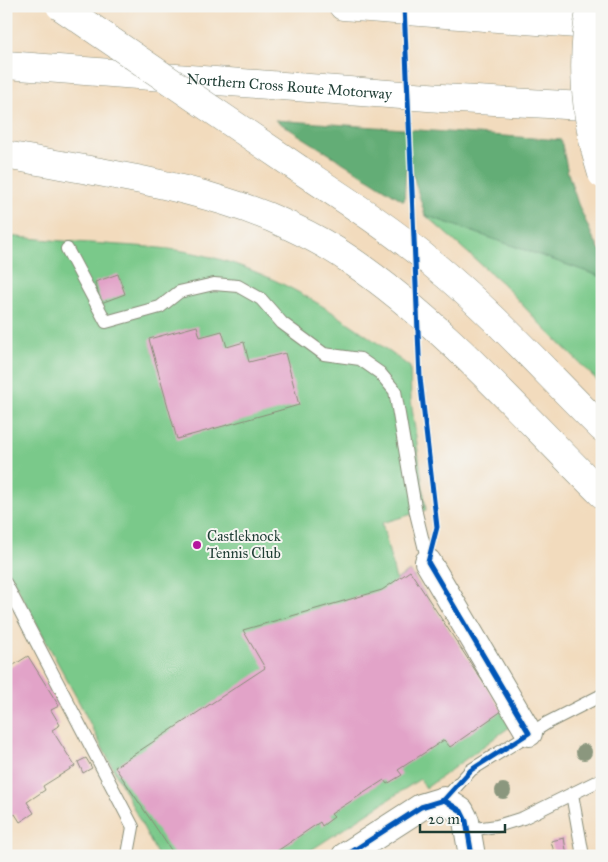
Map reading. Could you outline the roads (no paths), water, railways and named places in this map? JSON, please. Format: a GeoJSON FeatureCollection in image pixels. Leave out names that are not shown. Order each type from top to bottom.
{"type":"FeatureCollection","features":[{"type":"Feature","properties":{"kind":"highway"},"geometry":{"type":"LineString","coordinates":[[60,6],[371,216],[436,266],[490,316],[602,428]]}},
{"type":"Feature","properties":{"kind":"highway"},"geometry":{"type":"LineString","coordinates":[[344,6],[602,26]]}},
{"type":"Feature","properties":{"kind":"highway"},"geometry":{"type":"LineString","coordinates":[[591,6],[588,20],[585,70],[590,122],[602,174]]}},
{"type":"Feature","properties":{"kind":"highway","name":"Northern Cross Route Motorway"},"geometry":{"type":"LineString","coordinates":[[6,65],[441,98],[602,107]]}},
{"type":"Feature","properties":{"kind":"highway"},"geometry":{"type":"LineString","coordinates":[[6,155],[166,186],[224,201],[263,216],[349,259],[390,289],[432,324],[602,494]]}},
{"type":"Feature","properties":{"kind":"highway"},"geometry":{"type":"LineString","coordinates":[[580,472],[602,504]]}},
{"type":"Feature","properties":{"kind":"street"},"geometry":{"type":"LineString","coordinates":[[428,562],[529,733]]}},
{"type":"Feature","properties":{"kind":"street"},"geometry":{"type":"LineString","coordinates":[[345,856],[421,807],[444,800],[461,811],[466,821],[472,856]]}},
{"type":"Feature","properties":{"kind":"lane"},"geometry":{"type":"LineString","coordinates":[[67,249],[106,322],[160,307],[179,292],[214,284],[238,286],[261,299],[282,323],[324,354],[360,359],[380,373],[395,391],[416,512],[428,562]]}},
{"type":"Feature","properties":{"kind":"lane"},"geometry":{"type":"LineString","coordinates":[[6,584],[133,827],[127,855]]}},
{"type":"Feature","properties":{"kind":"lane"},"geometry":{"type":"LineString","coordinates":[[444,800],[471,770],[529,733],[602,695]]}},
{"type":"Feature","properties":{"kind":"lane"},"geometry":{"type":"LineString","coordinates":[[468,830],[509,824],[602,779]]}},
{"type":"Feature","properties":{"kind":"lane"},"geometry":{"type":"LineString","coordinates":[[572,794],[583,856]]}},
{"type":"Feature","properties":{"kind":"place","name":"Castleknock Tennis Club"},"geometry":{"type":"Point","coordinates":[197,545]}}]}
